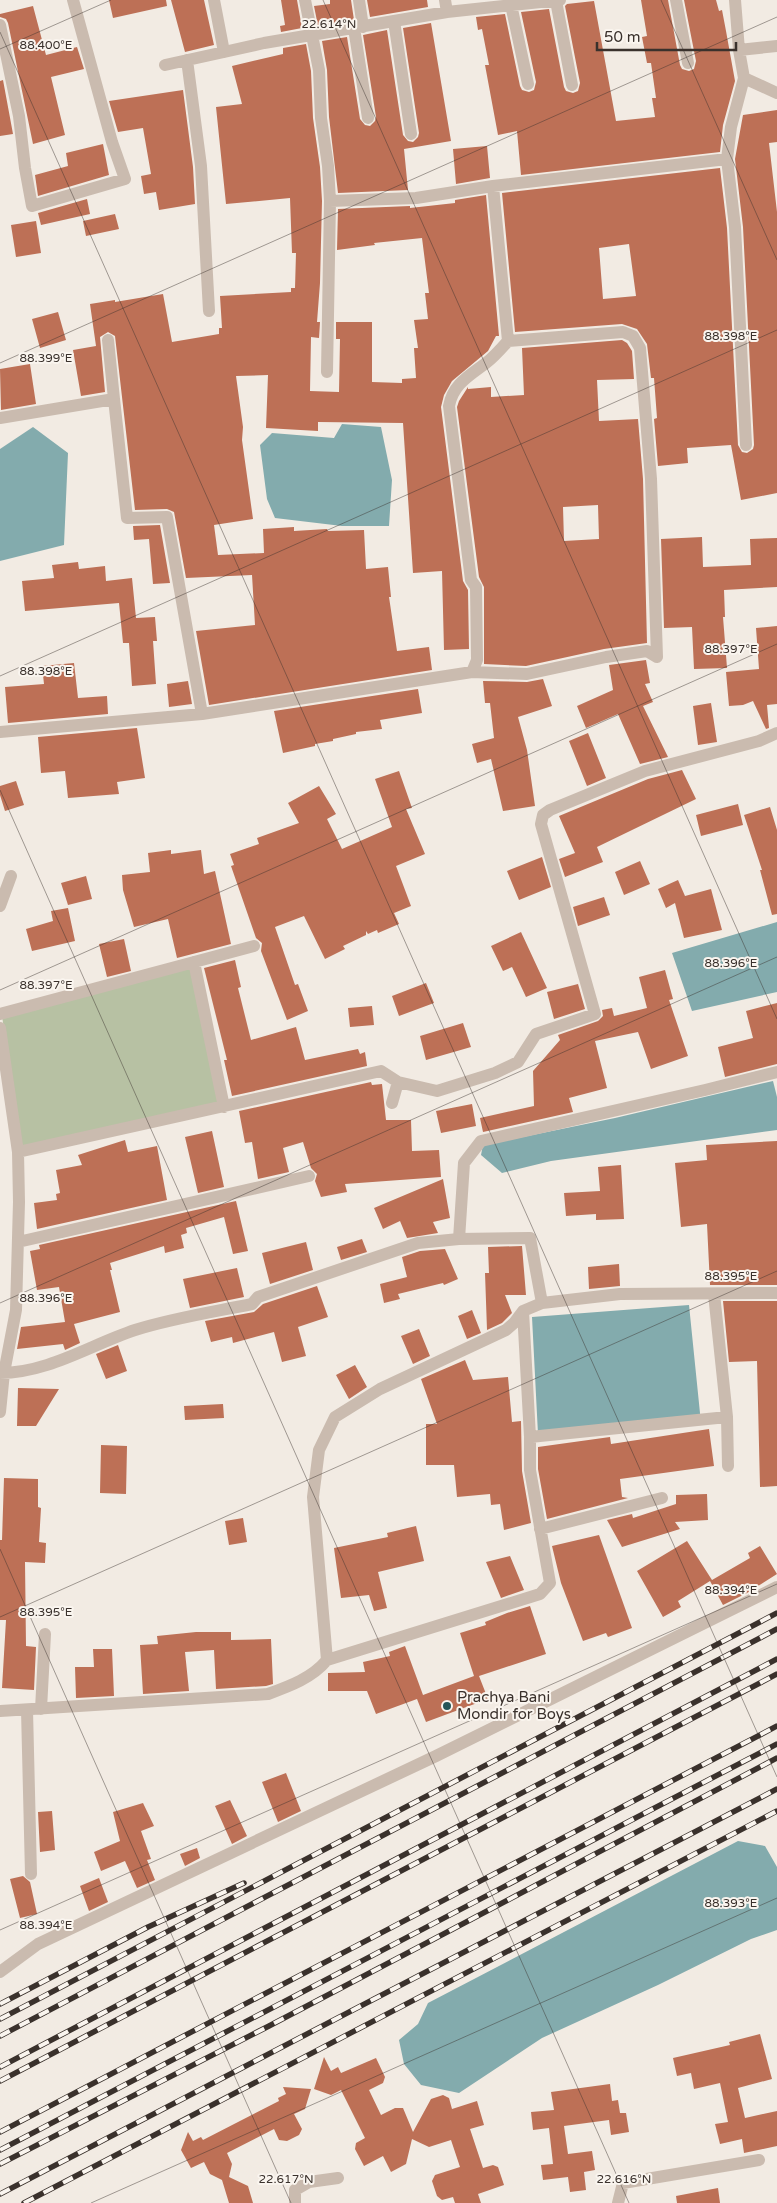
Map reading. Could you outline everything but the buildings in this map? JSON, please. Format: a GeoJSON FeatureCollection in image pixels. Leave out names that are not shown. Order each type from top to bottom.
{"type":"FeatureCollection","features":[{"type":"Feature","properties":{"kind":"street"},"geometry":{"type":"LineString","coordinates":[[0,25],[19,116],[32,206],[125,179],[112,142],[73,0]]}},
{"type":"Feature","properties":{"kind":"street"},"geometry":{"type":"LineString","coordinates":[[214,0],[224,52]]}},
{"type":"Feature","properties":{"kind":"street"},"geometry":{"type":"LineString","coordinates":[[305,0],[319,70],[330,201],[326,372]]}},
{"type":"Feature","properties":{"kind":"street"},"geometry":{"type":"LineString","coordinates":[[359,0],[359,27],[368,118]]}},
{"type":"Feature","properties":{"kind":"street"},"geometry":{"type":"LineString","coordinates":[[165,64],[394,21],[446,6],[558,0],[572,85]]}},
{"type":"Feature","properties":{"kind":"street"},"geometry":{"type":"LineString","coordinates":[[676,0],[688,63]]}},
{"type":"Feature","properties":{"kind":"street"},"geometry":{"type":"LineString","coordinates":[[735,0],[739,50],[744,78],[731,127],[727,159],[735,227],[746,444]]}},
{"type":"Feature","properties":{"kind":"street"},"geometry":{"type":"LineString","coordinates":[[510,3],[528,84]]}},
{"type":"Feature","properties":{"kind":"street"},"geometry":{"type":"LineString","coordinates":[[394,21],[411,134]]}},
{"type":"Feature","properties":{"kind":"street"},"geometry":{"type":"LineString","coordinates":[[739,50],[777,46]]}},
{"type":"Feature","properties":{"kind":"street"},"geometry":{"type":"LineString","coordinates":[[187,60],[201,166],[209,311]]}},
{"type":"Feature","properties":{"kind":"street"},"geometry":{"type":"LineString","coordinates":[[744,78],[777,93]]}},
{"type":"Feature","properties":{"kind":"street"},"geometry":{"type":"LineString","coordinates":[[330,201],[416,198],[493,186],[727,159]]}},
{"type":"Feature","properties":{"kind":"street"},"geometry":{"type":"LineString","coordinates":[[493,186],[508,341]]}},
{"type":"Feature","properties":{"kind":"street"},"geometry":{"type":"LineString","coordinates":[[0,732],[202,714],[472,672],[527,674],[606,656],[646,651],[657,657],[651,479],[640,348],[633,336],[623,332],[508,341],[488,362],[461,380],[451,396],[449,406],[472,580],[476,587],[477,660],[472,672]]}},
{"type":"Feature","properties":{"kind":"street"},"geometry":{"type":"LineString","coordinates":[[108,340],[127,518],[167,517],[202,714]]}},
{"type":"Feature","properties":{"kind":"street"},"geometry":{"type":"LineString","coordinates":[[0,418],[114,399]]}},
{"type":"Feature","properties":{"kind":"street"},"geometry":{"type":"LineString","coordinates":[[18,1152],[381,1071],[398,1082],[437,1091],[495,1073],[518,1062],[536,1034],[595,1014],[541,824],[543,815],[550,810],[645,771],[758,741],[777,733]]}},
{"type":"Feature","properties":{"kind":"street"},"geometry":{"type":"LineString","coordinates":[[0,906],[11,876]]}},
{"type":"Feature","properties":{"kind":"street"},"geometry":{"type":"LineString","coordinates":[[0,1014],[254,946]]}},
{"type":"Feature","properties":{"kind":"street"},"geometry":{"type":"LineString","coordinates":[[194,962],[224,1107]]}},
{"type":"Feature","properties":{"kind":"street"},"geometry":{"type":"LineString","coordinates":[[0,1028],[18,1152],[16,1310],[2,1373],[0,1412]]}},
{"type":"Feature","properties":{"kind":"street"},"geometry":{"type":"LineString","coordinates":[[459,1239],[464,1163],[481,1141],[777,1072]]}},
{"type":"Feature","properties":{"kind":"street"},"geometry":{"type":"LineString","coordinates":[[392,1103],[398,1082]]}},
{"type":"Feature","properties":{"kind":"street"},"geometry":{"type":"LineString","coordinates":[[18,1242],[309,1176]]}},
{"type":"Feature","properties":{"kind":"street"},"geometry":{"type":"LineString","coordinates":[[2,1373],[43,1368],[106,1340],[137,1330],[252,1304],[258,1297],[418,1243],[459,1239],[530,1238],[542,1303]]}},
{"type":"Feature","properties":{"kind":"street"},"geometry":{"type":"LineString","coordinates":[[327,1660],[313,1497],[319,1450],[335,1417],[380,1389],[506,1330],[523,1311],[542,1303],[620,1294],[777,1293]]}},
{"type":"Feature","properties":{"kind":"street"},"geometry":{"type":"LineString","coordinates":[[714,1294],[726,1417],[728,1466]]}},
{"type":"Feature","properties":{"kind":"street"},"geometry":{"type":"LineString","coordinates":[[0,1711],[268,1694],[299,1682],[319,1670],[327,1660],[540,1594],[550,1584],[530,1470],[523,1311]]}},
{"type":"Feature","properties":{"kind":"street"},"geometry":{"type":"LineString","coordinates":[[530,1437],[726,1417]]}},
{"type":"Feature","properties":{"kind":"street"},"geometry":{"type":"LineString","coordinates":[[540,1529],[662,1498]]}},
{"type":"Feature","properties":{"kind":"street"},"geometry":{"type":"LineString","coordinates":[[0,1972],[38,1944],[436,1756],[777,1587]]}},
{"type":"Feature","properties":{"kind":"street"},"geometry":{"type":"LineString","coordinates":[[41,1709],[45,1634]]}},
{"type":"Feature","properties":{"kind":"street"},"geometry":{"type":"LineString","coordinates":[[27,1710],[31,1874]]}},
{"type":"Feature","properties":{"kind":"street"},"geometry":{"type":"LineString","coordinates":[[618,2203],[623,2183],[759,2160]]}},
{"type":"Feature","properties":{"kind":"street"},"geometry":{"type":"LineString","coordinates":[[295,2203],[295,2190],[309,2182],[338,2178]]}},
{"type":"Feature","properties":{"kind":"green space"},"geometry":{"type":"Polygon","coordinates":[[[194,962],[224,1107],[22,1147],[2,1016],[194,962]]]}},
{"type":"Feature","properties":{"kind":"water"},"geometry":{"type":"Polygon","coordinates":[[[342,424],[381,427],[392,480],[389,526],[342,526],[275,518],[267,499],[260,445],[272,433],[334,438],[342,424]]]}},
{"type":"Feature","properties":{"kind":"water"},"geometry":{"type":"Polygon","coordinates":[[[33,427],[68,453],[64,545],[0,561],[0,449],[33,427]]]}},
{"type":"Feature","properties":{"kind":"water"},"geometry":{"type":"Polygon","coordinates":[[[777,922],[777,992],[692,1011],[672,953],[777,922]]]}},
{"type":"Feature","properties":{"kind":"water"},"geometry":{"type":"Polygon","coordinates":[[[773,1081],[777,1097],[777,1130],[551,1161],[502,1173],[481,1155],[483,1145],[615,1118],[773,1081]]]}},
{"type":"Feature","properties":{"kind":"water"},"geometry":{"type":"Polygon","coordinates":[[[689,1305],[701,1423],[538,1434],[532,1317],[689,1305]]]}},
{"type":"Feature","properties":{"kind":"water"},"geometry":{"type":"Polygon","coordinates":[[[738,1841],[765,1846],[777,1867],[777,1930],[751,1939],[658,1985],[542,2038],[459,2093],[421,2085],[404,2064],[399,2040],[418,2024],[428,2003],[738,1841]]]}},
{"type":"Feature","properties":{"kind":"railway"},"geometry":{"type":"LineString","coordinates":[[0,2019],[777,1613]]}},
{"type":"Feature","properties":{"kind":"railway"},"geometry":{"type":"LineString","coordinates":[[0,2036],[777,1629]]}},
{"type":"Feature","properties":{"kind":"railway"},"geometry":{"type":"LineString","coordinates":[[0,2067],[777,1659]]}},
{"type":"Feature","properties":{"kind":"railway"},"geometry":{"type":"LineString","coordinates":[[0,2081],[777,1674]]}},
{"type":"Feature","properties":{"kind":"railway"},"geometry":{"type":"LineString","coordinates":[[0,2132],[777,1726]]}},
{"type":"Feature","properties":{"kind":"railway"},"geometry":{"type":"LineString","coordinates":[[0,2150],[777,1744]]}},
{"type":"Feature","properties":{"kind":"railway"},"geometry":{"type":"LineString","coordinates":[[0,2164],[269,2026],[777,1758]]}},
{"type":"Feature","properties":{"kind":"railway"},"geometry":{"type":"LineString","coordinates":[[0,2194],[777,1789]]}},
{"type":"Feature","properties":{"kind":"railway"},"geometry":{"type":"LineString","coordinates":[[24,2203],[777,1811]]}},
{"type":"Feature","properties":{"kind":"railway"},"geometry":{"type":"LineString","coordinates":[[0,2004],[148,1927],[244,1883]]}},
{"type":"Feature","properties":{"kind":"place","name":"Prachya Bani Mondir for Boys"},"geometry":{"type":"Point","coordinates":[447,1706]}}]}
